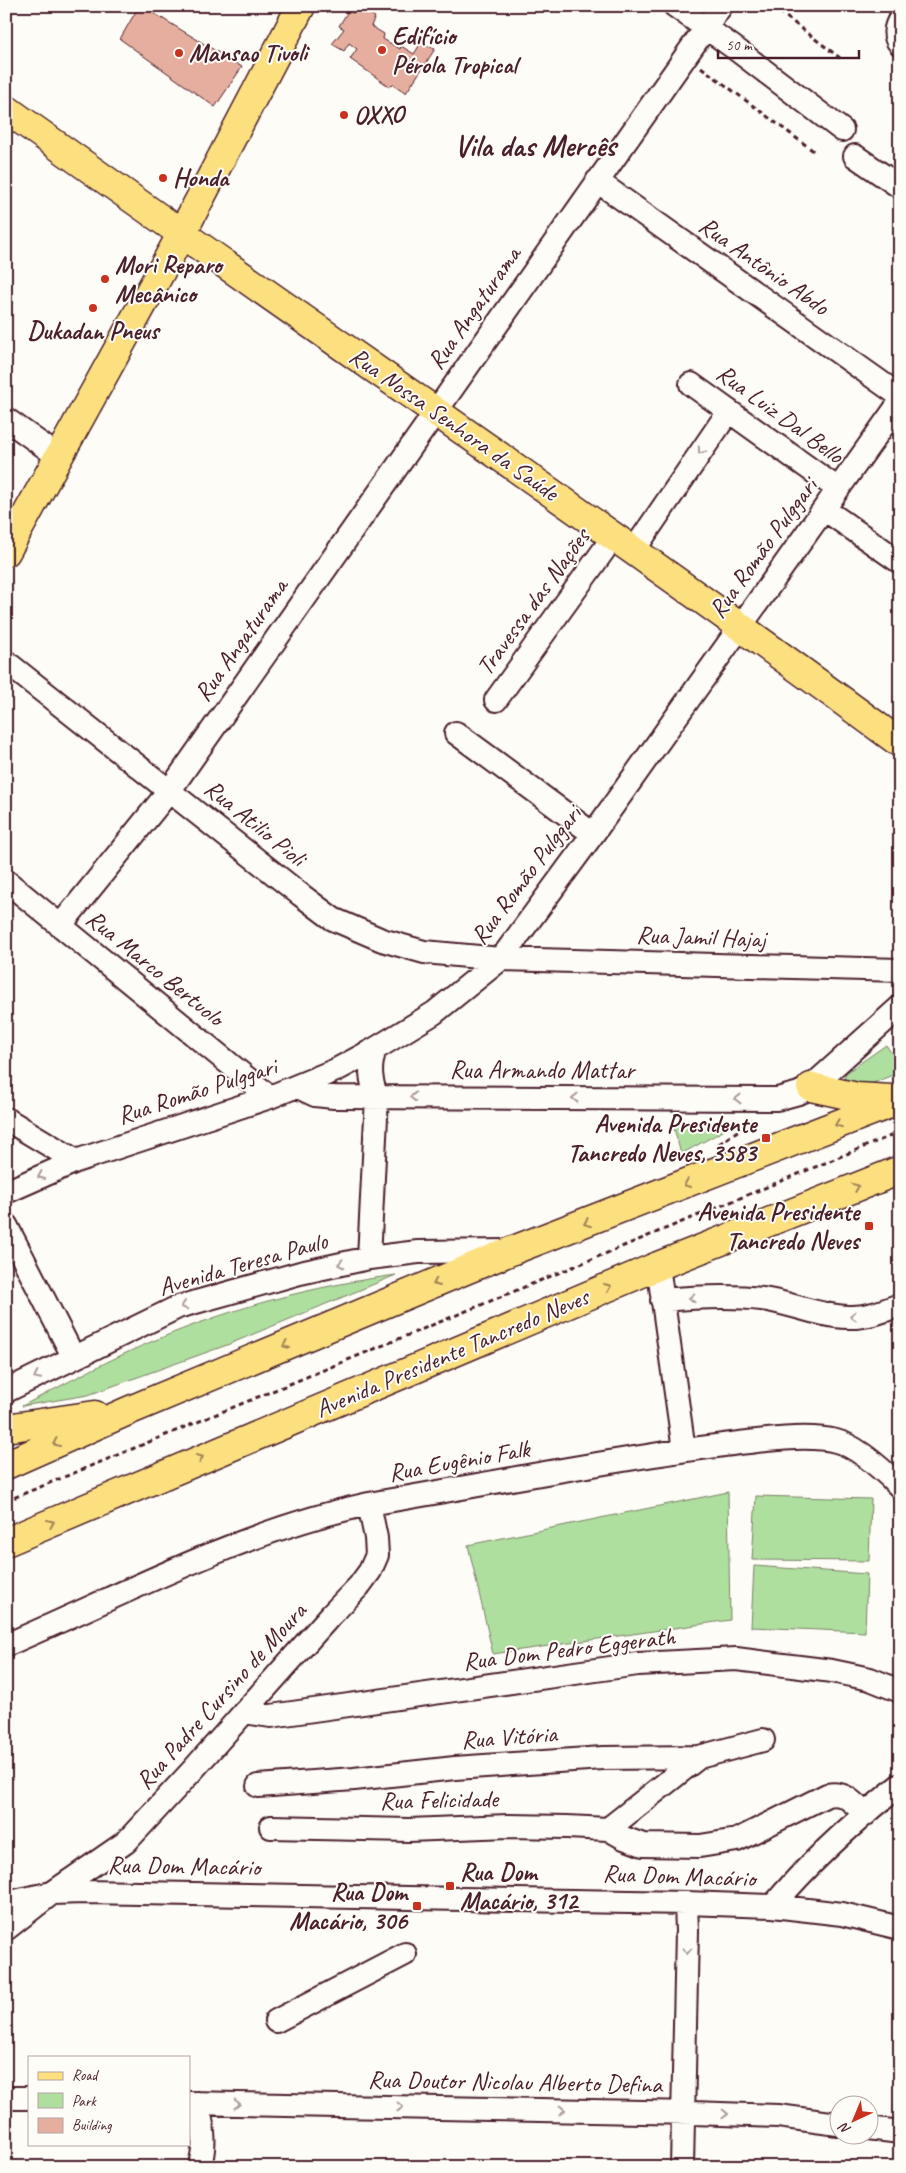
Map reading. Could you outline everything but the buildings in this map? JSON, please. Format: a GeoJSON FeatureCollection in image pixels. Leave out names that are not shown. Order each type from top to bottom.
{"type":"FeatureCollection","features":[{"type":"Feature","properties":{"kind":"main road"},"geometry":{"type":"LineString","coordinates":[[6,552],[181,235],[301,6]]}},
{"type":"Feature","properties":{"kind":"main road","name":"Rua Nossa Senhora da Saúde"},"geometry":{"type":"LineString","coordinates":[[6,109],[181,235],[436,410],[741,625],[900,743]]}},
{"type":"Feature","properties":{"kind":"main road"},"geometry":{"type":"LineString","coordinates":[[798,1092],[900,1100]]}},
{"type":"Feature","properties":{"kind":"main road"},"geometry":{"type":"LineString","coordinates":[[6,1465],[128,1411],[511,1251],[900,1100]]}},
{"type":"Feature","properties":{"kind":"main road","name":"Avenida Presidente Tancredo Neves"},"geometry":{"type":"LineString","coordinates":[[6,1542],[658,1266],[900,1170]]}},
{"type":"Feature","properties":{"kind":"main road"},"geometry":{"type":"LineString","coordinates":[[6,1428],[128,1411]]}},
{"type":"Feature","properties":{"kind":"street"},"geometry":{"type":"LineString","coordinates":[[675,6],[706,27],[842,130]]}},
{"type":"Feature","properties":{"kind":"street","name":"Rua Angaturama"},"geometry":{"type":"LineString","coordinates":[[60,926],[170,790],[722,6]]}},
{"type":"Feature","properties":{"kind":"street"},"geometry":{"type":"LineString","coordinates":[[899,43],[895,34],[896,25],[900,19]]}},
{"type":"Feature","properties":{"kind":"street"},"geometry":{"type":"LineString","coordinates":[[855,156],[900,187]]}},
{"type":"Feature","properties":{"kind":"street","name":"Rua Antônio Abdo"},"geometry":{"type":"LineString","coordinates":[[597,181],[900,396]]}},
{"type":"Feature","properties":{"kind":"street","name":"Rua Luiz Dal Bello"},"geometry":{"type":"LineString","coordinates":[[691,384],[838,490]]}},
{"type":"Feature","properties":{"kind":"street","name":"Rua Romão Pulggari"},"geometry":{"type":"LineString","coordinates":[[6,1192],[76,1161],[298,1087],[375,1050],[434,1013],[501,959],[593,834],[900,402]]}},
{"type":"Feature","properties":{"kind":"street","name":"Travessa das Nações"},"geometry":{"type":"LineString","coordinates":[[496,700],[729,411]]}},
{"type":"Feature","properties":{"kind":"street"},"geometry":{"type":"LineString","coordinates":[[6,419],[59,456]]}},
{"type":"Feature","properties":{"kind":"street"},"geometry":{"type":"LineString","coordinates":[[824,509],[900,562]]}},
{"type":"Feature","properties":{"kind":"street","name":"Rua Atilio Pioli"},"geometry":{"type":"LineString","coordinates":[[6,662],[333,919],[382,940],[424,952],[501,959]]}},
{"type":"Feature","properties":{"kind":"street"},"geometry":{"type":"LineString","coordinates":[[456,733],[593,834]]}},
{"type":"Feature","properties":{"kind":"street","name":"Rua Marco Bertuolo"},"geometry":{"type":"LineString","coordinates":[[6,881],[270,1097]]}},
{"type":"Feature","properties":{"kind":"street","name":"Rua Jamil Hajaj"},"geometry":{"type":"LineString","coordinates":[[501,959],[900,970]]}},
{"type":"Feature","properties":{"kind":"street"},"geometry":{"type":"LineString","coordinates":[[798,1092],[900,1007]]}},
{"type":"Feature","properties":{"kind":"street"},"geometry":{"type":"LineString","coordinates":[[370,1258],[378,1097],[372,1086],[370,1073],[371,1061],[375,1050]]}},
{"type":"Feature","properties":{"kind":"street","name":"Rua Armando Mattar"},"geometry":{"type":"LineString","coordinates":[[298,1087],[315,1095],[334,1097],[767,1100],[798,1092]]}},
{"type":"Feature","properties":{"kind":"street"},"geometry":{"type":"LineString","coordinates":[[6,1119],[76,1161]]}},
{"type":"Feature","properties":{"kind":"street"},"geometry":{"type":"LineString","coordinates":[[6,1225],[74,1358]]}},
{"type":"Feature","properties":{"kind":"street","name":"Avenida Teresa Paulo"},"geometry":{"type":"LineString","coordinates":[[6,1391],[178,1308],[300,1273],[370,1258],[418,1252],[511,1251]]}},
{"type":"Feature","properties":{"kind":"street"},"geometry":{"type":"LineString","coordinates":[[658,1266],[684,1450]]}},
{"type":"Feature","properties":{"kind":"street"},"geometry":{"type":"LineString","coordinates":[[662,1300],[696,1297],[762,1299],[848,1317],[870,1315],[900,1305]]}},
{"type":"Feature","properties":{"kind":"street","name":"Rua Eugênio Falk"},"geometry":{"type":"LineString","coordinates":[[6,1645],[254,1536],[334,1511],[368,1504],[684,1450],[754,1442],[818,1438],[838,1441],[895,1476]]}},
{"type":"Feature","properties":{"kind":"street","name":"Rua Padre Cursino de Moura"},"geometry":{"type":"LineString","coordinates":[[6,1929],[52,1893],[126,1842],[359,1586],[370,1571],[377,1555],[376,1538],[368,1504]]}},
{"type":"Feature","properties":{"kind":"street","name":"Rua Eugênio Falk"},"geometry":{"type":"LineString","coordinates":[[6,1632],[13,1634],[33,1633]]}},
{"type":"Feature","properties":{"kind":"street","name":"Rua Dom Pedro Eggerath"},"geometry":{"type":"LineString","coordinates":[[244,1712],[271,1716],[638,1664],[736,1659],[832,1671],[870,1679],[900,1691]]}},
{"type":"Feature","properties":{"kind":"street","name":"Rua Vitória"},"geometry":{"type":"LineString","coordinates":[[258,1786],[554,1761],[603,1758],[699,1758],[763,1740]]}},
{"type":"Feature","properties":{"kind":"street"},"geometry":{"type":"LineString","coordinates":[[608,1829],[699,1758]]}},
{"type":"Feature","properties":{"kind":"street"},"geometry":{"type":"LineString","coordinates":[[773,1906],[794,1880],[866,1814],[900,1786]]}},
{"type":"Feature","properties":{"kind":"street","name":"Rua Felicidade"},"geometry":{"type":"LineString","coordinates":[[271,1827],[408,1830],[508,1826],[608,1829],[624,1838],[644,1845],[700,1846],[736,1840],[827,1795],[836,1793],[843,1795],[866,1814]]}},
{"type":"Feature","properties":{"kind":"street","name":"Rua Dom Macário"},"geometry":{"type":"LineString","coordinates":[[6,1903],[52,1893],[141,1892],[686,1902],[773,1906],[842,1914],[900,1928]]}},
{"type":"Feature","properties":{"kind":"street"},"geometry":{"type":"LineString","coordinates":[[682,2167],[686,1902]]}},
{"type":"Feature","properties":{"kind":"street"},"geometry":{"type":"LineString","coordinates":[[276,2021],[405,1954]]}},
{"type":"Feature","properties":{"kind":"street"},"geometry":{"type":"LineString","coordinates":[[6,2098],[28,2098]]}},
{"type":"Feature","properties":{"kind":"street"},"geometry":{"type":"LineString","coordinates":[[193,2103],[204,2129],[203,2155],[199,2167]]}},
{"type":"Feature","properties":{"kind":"street","name":"Rua Doutor Nicolau Alberto Defina"},"geometry":{"type":"LineString","coordinates":[[193,2103],[683,2113],[778,2116],[828,2123]]}},
{"type":"Feature","properties":{"kind":"street"},"geometry":{"type":"LineString","coordinates":[[878,2129],[900,2132]]}},
{"type":"Feature","properties":{"kind":"path"},"geometry":{"type":"LineString","coordinates":[[772,6],[840,58]]}},
{"type":"Feature","properties":{"kind":"path"},"geometry":{"type":"LineString","coordinates":[[686,56],[815,152]]}},
{"type":"Feature","properties":{"kind":"path"},"geometry":{"type":"LineString","coordinates":[[6,1501],[900,1132]]}},
{"type":"Feature","properties":{"kind":"green space"},"geometry":{"type":"Polygon","coordinates":[[[886,1045],[900,1066],[900,1072],[859,1089],[847,1084],[844,1079],[846,1073],[886,1045]]]}},
{"type":"Feature","properties":{"kind":"green space"},"geometry":{"type":"Polygon","coordinates":[[[672,1121],[722,1123],[723,1131],[681,1154],[672,1121]]]}},
{"type":"Feature","properties":{"kind":"green space"},"geometry":{"type":"Polygon","coordinates":[[[396,1275],[227,1345],[88,1395],[22,1406],[123,1354],[216,1317],[275,1299],[335,1285],[396,1275]]]}},
{"type":"Feature","properties":{"kind":"green space"},"geometry":{"type":"Polygon","coordinates":[[[728,1492],[730,1620],[493,1654],[468,1545],[728,1492]]]}},
{"type":"Feature","properties":{"kind":"green space"},"geometry":{"type":"Polygon","coordinates":[[[756,1496],[871,1499],[869,1561],[752,1560],[756,1496]]]}},
{"type":"Feature","properties":{"kind":"green space"},"geometry":{"type":"Polygon","coordinates":[[[754,1566],[867,1574],[865,1632],[751,1627],[754,1566]]]}},
{"type":"Feature","properties":{"kind":"place","name":"Edifício Pérola Tropical"},"geometry":{"type":"Point","coordinates":[382,50]}},
{"type":"Feature","properties":{"kind":"place","name":"Mansao Tivoli"},"geometry":{"type":"Point","coordinates":[179,53]}},
{"type":"Feature","properties":{"kind":"place","name":"OXXO"},"geometry":{"type":"Point","coordinates":[344,115]}},
{"type":"Feature","properties":{"kind":"place","name":"Honda"},"geometry":{"type":"Point","coordinates":[163,178]}},
{"type":"Feature","properties":{"kind":"place","name":"Mori Reparo Mecânico"},"geometry":{"type":"Point","coordinates":[105,279]}},
{"type":"Feature","properties":{"kind":"place","name":"Dukadan Pneus"},"geometry":{"type":"Point","coordinates":[93,308]}},
{"type":"Feature","properties":{"kind":"place","name":"Avenida Presidente Tancredo Neves, 3583"},"geometry":{"type":"Point","coordinates":[766,1138]}},
{"type":"Feature","properties":{"kind":"place","name":"Avenida Presidente Tancredo Neves"},"geometry":{"type":"Point","coordinates":[869,1226]}},
{"type":"Feature","properties":{"kind":"place","name":"Rua Dom Macário, 312"},"geometry":{"type":"Point","coordinates":[450,1886]}},
{"type":"Feature","properties":{"kind":"place","name":"Rua Dom Macário, 306"},"geometry":{"type":"Point","coordinates":[417,1906]}},
{"type":"Feature","properties":{"kind":"district","name":"Vila das Mercês"},"geometry":{"type":"Point","coordinates":[535,146]}}]}
